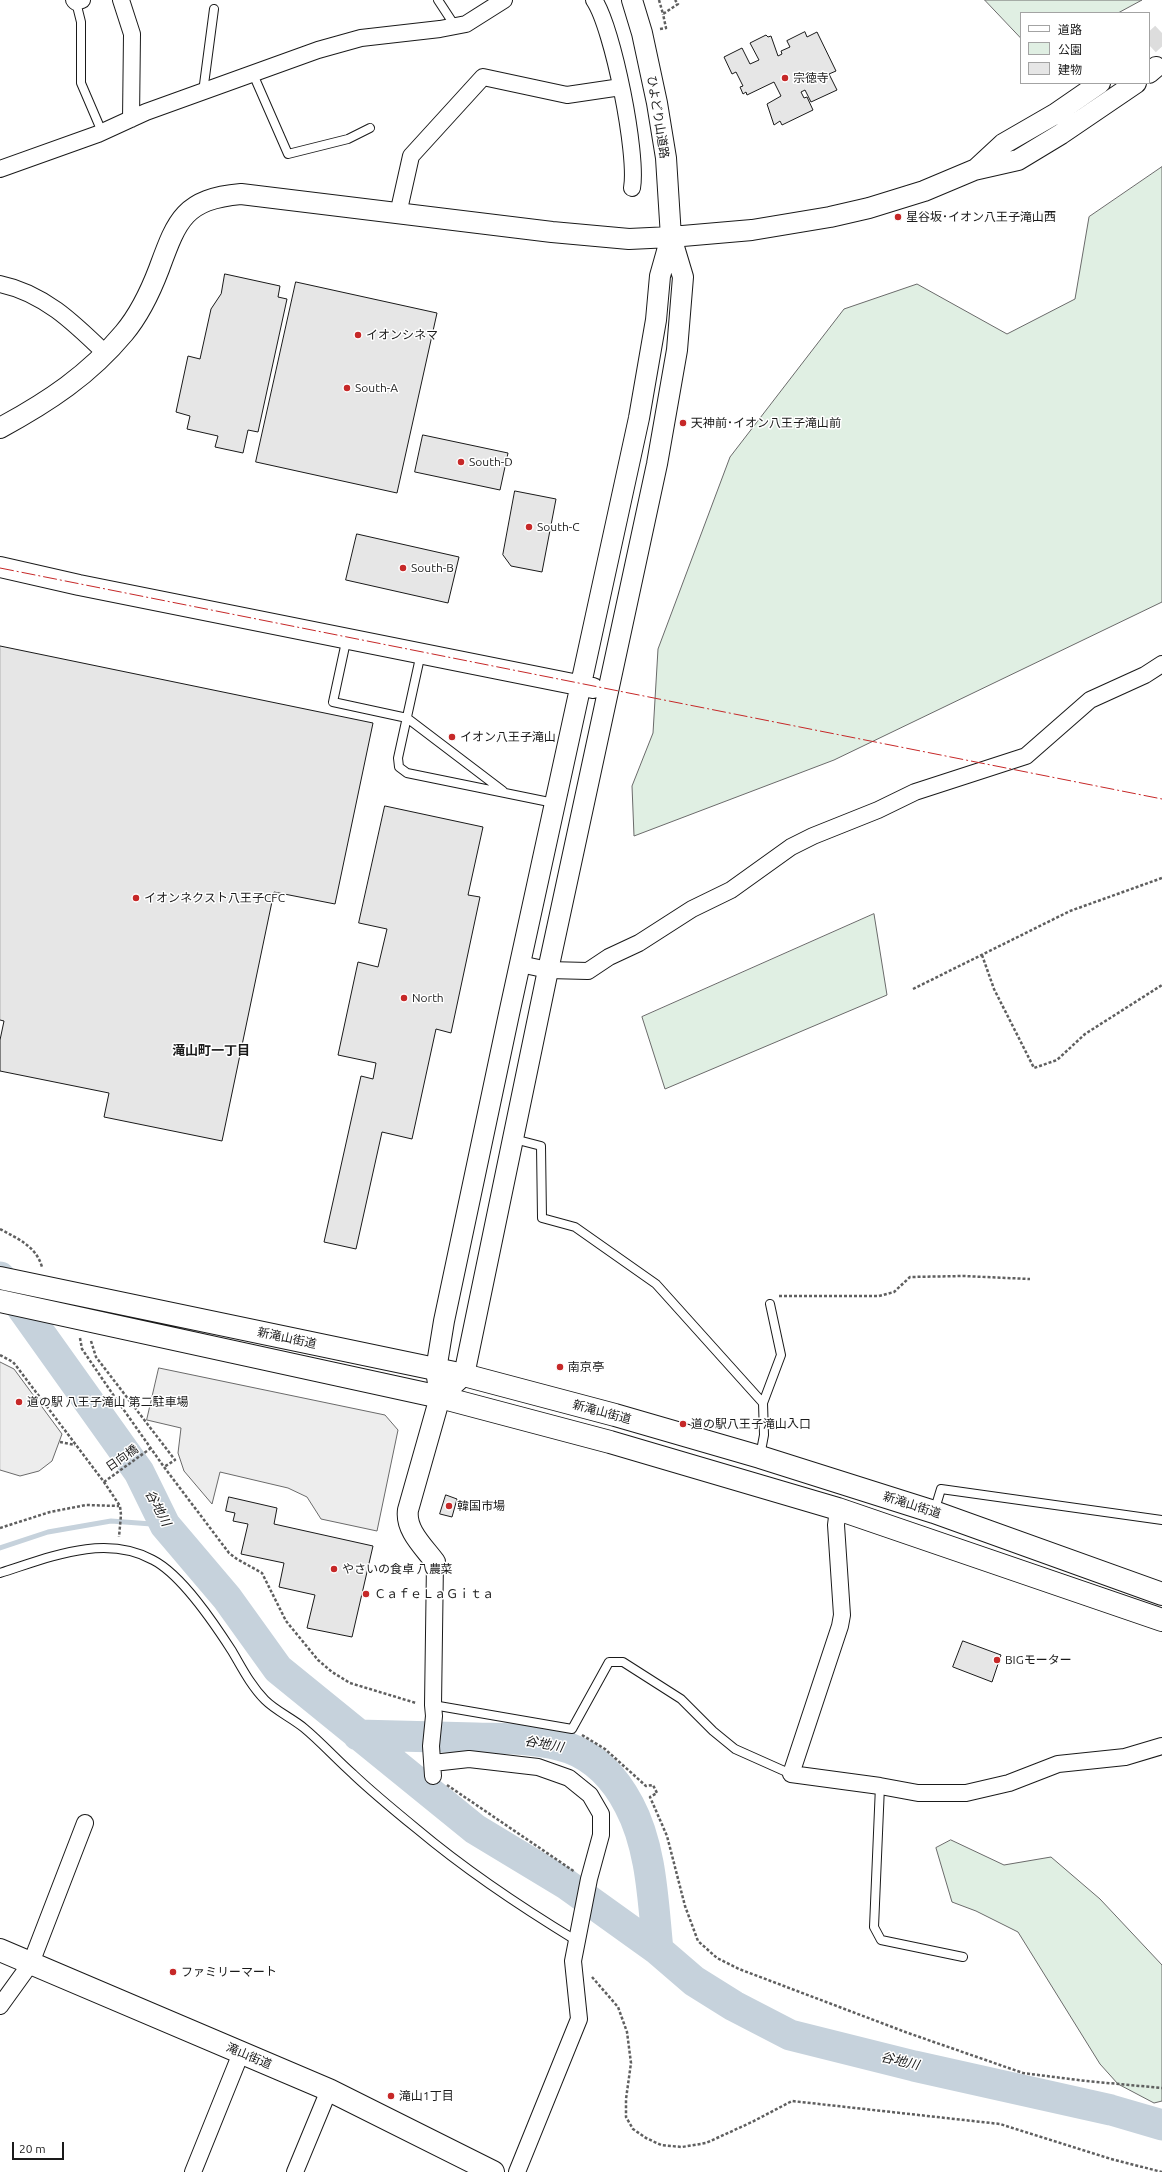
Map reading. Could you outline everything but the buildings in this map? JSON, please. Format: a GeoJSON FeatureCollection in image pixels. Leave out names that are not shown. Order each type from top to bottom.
{"type":"FeatureCollection","features":[{"type":"Feature","properties":{"kind":"main road","name":"新滝山街道"},"geometry":{"type":"LineString","coordinates":[[0,1278],[464,1375],[615,1415],[760,1456],[934,1512],[1162,1594]]}},
{"type":"Feature","properties":{"kind":"main road"},"geometry":{"type":"LineString","coordinates":[[0,1301],[440,1398],[663,1457],[838,1508],[1162,1620]]}},
{"type":"Feature","properties":{"kind":"main road","name":"滝山街道"},"geometry":{"type":"LineString","coordinates":[[0,1950],[329,2090],[493,2172]]}},
{"type":"Feature","properties":{"kind":"street"},"geometry":{"type":"LineString","coordinates":[[121,0],[132,34],[131,119]]}},
{"type":"Feature","properties":{"kind":"street"},"geometry":{"type":"LineString","coordinates":[[0,169],[318,50],[362,38],[466,24],[504,0]]}},
{"type":"Feature","properties":{"kind":"street"},"geometry":{"type":"LineString","coordinates":[[594,0],[598,6],[611,43],[621,87],[633,177],[632,188]]}},
{"type":"Feature","properties":{"kind":"street","name":"ひよどり山道路"},"geometry":{"type":"LineString","coordinates":[[632,0],[651,73],[661,125],[666,158],[671,237]]}},
{"type":"Feature","properties":{"kind":"street"},"geometry":{"type":"LineString","coordinates":[[398,214],[411,156],[483,77],[567,95],[621,87]]}},
{"type":"Feature","properties":{"kind":"street"},"geometry":{"type":"LineString","coordinates":[[974,170],[1003,144],[1055,114],[1099,84]]}},
{"type":"Feature","properties":{"kind":"street"},"geometry":{"type":"LineString","coordinates":[[0,428],[67,388],[106,354],[126,331],[146,299],[174,229],[182,217],[195,207],[223,196],[241,194],[398,214],[628,239],[752,230],[830,217],[869,208],[924,191],[974,170],[1018,160],[1061,134],[1135,84]]}},
{"type":"Feature","properties":{"kind":"street"},"geometry":{"type":"LineString","coordinates":[[517,2172],[580,2018],[573,1961],[588,1883],[602,1835],[601,1814],[590,1795],[570,1778],[538,1767],[469,1759],[433,1769],[431,1746],[434,1711],[435,1562],[415,1535],[407,1519],[411,1496],[440,1398],[436,1370],[446,1313],[520,964],[639,418],[656,320],[660,276],[671,237]]}},
{"type":"Feature","properties":{"kind":"street"},"geometry":{"type":"LineString","coordinates":[[440,1398],[464,1375],[548,970],[657,464],[677,350],[683,277],[671,237]]}},
{"type":"Feature","properties":{"kind":"street"},"geometry":{"type":"LineString","coordinates":[[0,284],[24,291],[52,306],[106,354]]}},
{"type":"Feature","properties":{"kind":"street"},"geometry":{"type":"LineString","coordinates":[[0,567],[609,691]]}},
{"type":"Feature","properties":{"kind":"street"},"geometry":{"type":"LineString","coordinates":[[520,964],[548,970],[588,971],[609,957],[639,943],[692,909],[731,890],[792,847],[813,836],[878,810],[915,792],[1026,756],[1090,700],[1145,675],[1162,664]]}},
{"type":"Feature","properties":{"kind":"street"},"geometry":{"type":"LineString","coordinates":[[838,1508],[836,1525],[842,1615],[840,1626],[791,1774],[880,1786],[918,1793],[966,1793],[1010,1783],[1058,1764],[1125,1757],[1162,1746]]}},
{"type":"Feature","properties":{"kind":"street"},"geometry":{"type":"LineString","coordinates":[[0,2006],[31,1963],[84,1823]]}},
{"type":"Feature","properties":{"kind":"street"},"geometry":{"type":"LineString","coordinates":[[193,2172],[242,2053]]}},
{"type":"Feature","properties":{"kind":"street"},"geometry":{"type":"LineString","coordinates":[[295,2172],[329,2090]]}},
{"type":"Feature","properties":{"kind":"lane"},"geometry":{"type":"LineString","coordinates":[[438,0],[455,26]]}},
{"type":"Feature","properties":{"kind":"lane"},"geometry":{"type":"LineString","coordinates":[[78,1],[81,22],[81,83],[102,132]]}},
{"type":"Feature","properties":{"kind":"lane"},"geometry":{"type":"LineString","coordinates":[[203,92],[214,9]]}},
{"type":"Feature","properties":{"kind":"lane"},"geometry":{"type":"LineString","coordinates":[[253,74],[288,154],[348,139],[370,128]]}},
{"type":"Feature","properties":{"kind":"lane"},"geometry":{"type":"LineString","coordinates":[[347,637],[333,702],[407,718],[505,793]]}},
{"type":"Feature","properties":{"kind":"lane"},"geometry":{"type":"LineString","coordinates":[[421,652],[398,758],[399,767],[407,773],[556,804]]}},
{"type":"Feature","properties":{"kind":"lane"},"geometry":{"type":"LineString","coordinates":[[513,1139],[540,1146],[542,1218],[575,1228],[656,1284],[763,1403]]}},
{"type":"Feature","properties":{"kind":"lane"},"geometry":{"type":"LineString","coordinates":[[760,1456],[764,1435],[763,1403],[781,1355],[770,1304]]}},
{"type":"Feature","properties":{"kind":"lane"},"geometry":{"type":"LineString","coordinates":[[934,1512],[942,1489],[1162,1520]]}},
{"type":"Feature","properties":{"kind":"lane"},"geometry":{"type":"LineString","coordinates":[[0,1574],[66,1553],[93,1548],[118,1548],[153,1559],[173,1573],[214,1626],[253,1685],[266,1701],[304,1728],[354,1775],[417,1830],[462,1865],[511,1901],[578,1939]]}},
{"type":"Feature","properties":{"kind":"lane"},"geometry":{"type":"LineString","coordinates":[[434,1711],[572,1729],[609,1662],[623,1662],[681,1699],[713,1731],[735,1749],[791,1774]]}},
{"type":"Feature","properties":{"kind":"lane"},"geometry":{"type":"LineString","coordinates":[[880,1786],[874,1927],[881,1940],[963,1957]]}},
{"type":"Feature","properties":{"kind":"path"},"geometry":{"type":"LineString","coordinates":[[658,0],[666,28],[659,29]]}},
{"type":"Feature","properties":{"kind":"path"},"geometry":{"type":"LineString","coordinates":[[663,14],[678,4],[675,0]]}},
{"type":"Feature","properties":{"kind":"path"},"geometry":{"type":"LineString","coordinates":[[913,989],[1070,911],[1162,878]]}},
{"type":"Feature","properties":{"kind":"path"},"geometry":{"type":"LineString","coordinates":[[982,955],[994,989],[1034,1068],[1057,1060],[1085,1034],[1162,984]]}},
{"type":"Feature","properties":{"kind":"path"},"geometry":{"type":"LineString","coordinates":[[0,1229],[31,1247],[37,1254],[49,1288]]}},
{"type":"Feature","properties":{"kind":"path"},"geometry":{"type":"LineString","coordinates":[[770,1304],[776,1296],[880,1296],[894,1292],[910,1277],[963,1276],[1030,1279]]}},
{"type":"Feature","properties":{"kind":"path"},"geometry":{"type":"LineString","coordinates":[[78,1317],[82,1349],[164,1467],[229,1553],[237,1559],[262,1572],[286,1621],[318,1660],[332,1672],[350,1683],[395,1698],[421,1704],[434,1711]]}},
{"type":"Feature","properties":{"kind":"path"},"geometry":{"type":"LineString","coordinates":[[89,1336],[96,1357],[175,1460],[164,1467]]}},
{"type":"Feature","properties":{"kind":"path"},"geometry":{"type":"LineString","coordinates":[[0,1355],[12,1362],[17,1367],[104,1482],[120,1506],[121,1515],[118,1548]]}},
{"type":"Feature","properties":{"kind":"path"},"geometry":{"type":"LineString","coordinates":[[60,1442],[76,1445]]}},
{"type":"Feature","properties":{"kind":"path","name":"日向橋"},"geometry":{"type":"LineString","coordinates":[[104,1482],[151,1448]]}},
{"type":"Feature","properties":{"kind":"path"},"geometry":{"type":"LineString","coordinates":[[0,1528],[50,1512],[86,1505],[120,1506]]}},
{"type":"Feature","properties":{"kind":"path"},"geometry":{"type":"LineString","coordinates":[[572,1729],[605,1749],[646,1786],[653,1785],[657,1793],[650,1797],[667,1836],[685,1906],[698,1941],[717,1958],[739,1969],[908,2033],[1024,2073],[1086,2081],[1162,2088]]}},
{"type":"Feature","properties":{"kind":"path"},"geometry":{"type":"LineString","coordinates":[[433,1769],[531,1843],[588,1883]]}},
{"type":"Feature","properties":{"kind":"path"},"geometry":{"type":"LineString","coordinates":[[573,1961],[604,1989],[618,2007],[627,2032],[631,2063],[626,2099],[626,2117],[633,2129],[646,2138],[661,2145],[682,2147],[706,2143],[752,2122],[792,2101],[1000,2124],[1111,2159],[1162,2172]]}},
{"type":"Feature","properties":{"kind":"green space"},"geometry":{"type":"Polygon","coordinates":[[[985,0],[1142,0],[1120,12],[1020,12],[1020,37],[985,0]]]}},
{"type":"Feature","properties":{"kind":"green space"},"geometry":{"type":"Polygon","coordinates":[[[1162,167],[1162,602],[834,760],[634,836],[632,786],[653,733],[658,649],[730,457],[844,309],[917,284],[1007,334],[1075,299],[1089,217],[1162,167]]]}},
{"type":"Feature","properties":{"kind":"green space"},"geometry":{"type":"Polygon","coordinates":[[[874,914],[887,995],[665,1089],[642,1017],[874,914]]]}},
{"type":"Feature","properties":{"kind":"green space"},"geometry":{"type":"Polygon","coordinates":[[[951,1840],[1004,1865],[1051,1857],[1100,1899],[1162,1965],[1162,2101],[1154,2103],[1118,2084],[1100,2064],[1018,1932],[976,1911],[952,1902],[936,1848],[951,1840]]]}},
{"type":"Feature","properties":{"kind":"shaded area","name":"道の駅 八王子滝山 第二駐車場"},"geometry":{"type":"Polygon","coordinates":[[[0,1362],[14,1369],[62,1434],[52,1461],[39,1471],[20,1476],[0,1470],[0,1362]]]}},
{"type":"Feature","properties":{"kind":"shaded area"},"geometry":{"type":"Polygon","coordinates":[[[159,1368],[385,1415],[398,1430],[377,1531],[321,1519],[307,1497],[288,1488],[220,1472],[212,1504],[184,1471],[178,1453],[181,1428],[147,1420],[159,1368]]]}},
{"type":"Feature","properties":{"kind":"waterway","name":"谷地川"},"geometry":{"type":"LineString","coordinates":[[0,1277],[139,1472],[165,1525],[227,1598],[278,1669],[475,1829],[566,1884],[658,1950],[694,1981],[734,2006],[790,2035],[914,2066],[1111,2110],[1162,2125]]}},
{"type":"Feature","properties":{"kind":"waterway"},"geometry":{"type":"LineString","coordinates":[[0,1548],[48,1532],[111,1521],[165,1525]]}},
{"type":"Feature","properties":{"kind":"waterway","name":"谷地川"},"geometry":{"type":"LineString","coordinates":[[358,1735],[500,1739],[547,1742],[569,1748],[588,1758],[604,1771],[618,1787],[637,1822],[647,1857],[653,1895],[658,1950]]}},
{"type":"Feature","properties":{"kind":"tunnel"},"geometry":{"type":"LineString","coordinates":[[1150,44],[1162,33]]}},
{"type":"Feature","properties":{"kind":"power"},"geometry":{"type":"LineString","coordinates":[[0,568],[1162,799]]}},
{"type":"Feature","properties":{"kind":"place","name":"宗徳寺"},"geometry":{"type":"Point","coordinates":[785,78]}},
{"type":"Feature","properties":{"kind":"place","name":"星谷坂･イオン八王子滝山西"},"geometry":{"type":"Point","coordinates":[898,217]}},
{"type":"Feature","properties":{"kind":"place","name":"イオンシネマ"},"geometry":{"type":"Point","coordinates":[358,335]}},
{"type":"Feature","properties":{"kind":"place","name":"South-A"},"geometry":{"type":"Point","coordinates":[347,388]}},
{"type":"Feature","properties":{"kind":"place","name":"天神前･イオン八王子滝山前"},"geometry":{"type":"Point","coordinates":[683,423]}},
{"type":"Feature","properties":{"kind":"place","name":"South-D"},"geometry":{"type":"Point","coordinates":[461,462]}},
{"type":"Feature","properties":{"kind":"place","name":"South-C"},"geometry":{"type":"Point","coordinates":[529,527]}},
{"type":"Feature","properties":{"kind":"place","name":"South-B"},"geometry":{"type":"Point","coordinates":[403,568]}},
{"type":"Feature","properties":{"kind":"place","name":"イオン八王子滝山"},"geometry":{"type":"Point","coordinates":[452,737]}},
{"type":"Feature","properties":{"kind":"place","name":"イオンネクスト八王子CFC"},"geometry":{"type":"Point","coordinates":[136,898]}},
{"type":"Feature","properties":{"kind":"place","name":"North"},"geometry":{"type":"Point","coordinates":[404,998]}},
{"type":"Feature","properties":{"kind":"place","name":"南京亭"},"geometry":{"type":"Point","coordinates":[560,1367]}},
{"type":"Feature","properties":{"kind":"place","name":"道の駅 八王子滝山 第二駐車場"},"geometry":{"type":"Point","coordinates":[19,1402]}},
{"type":"Feature","properties":{"kind":"place","name":"道の駅八王子滝山入口"},"geometry":{"type":"Point","coordinates":[683,1424]}},
{"type":"Feature","properties":{"kind":"place","name":"韓国市場"},"geometry":{"type":"Point","coordinates":[449,1506]}},
{"type":"Feature","properties":{"kind":"place","name":"やさいの食卓 八農菜"},"geometry":{"type":"Point","coordinates":[334,1569]}},
{"type":"Feature","properties":{"kind":"place","name":"ＣａｆｅＬａＧｉｔａ"},"geometry":{"type":"Point","coordinates":[366,1594]}},
{"type":"Feature","properties":{"kind":"place","name":"BIGモーター"},"geometry":{"type":"Point","coordinates":[997,1660]}},
{"type":"Feature","properties":{"kind":"place","name":"ファミリーマート"},"geometry":{"type":"Point","coordinates":[173,1972]}},
{"type":"Feature","properties":{"kind":"place","name":"滝山1丁目"},"geometry":{"type":"Point","coordinates":[391,2096]}},
{"type":"Feature","properties":{"kind":"district","name":"滝山町一丁目"},"geometry":{"type":"Point","coordinates":[211,1051]}}]}
